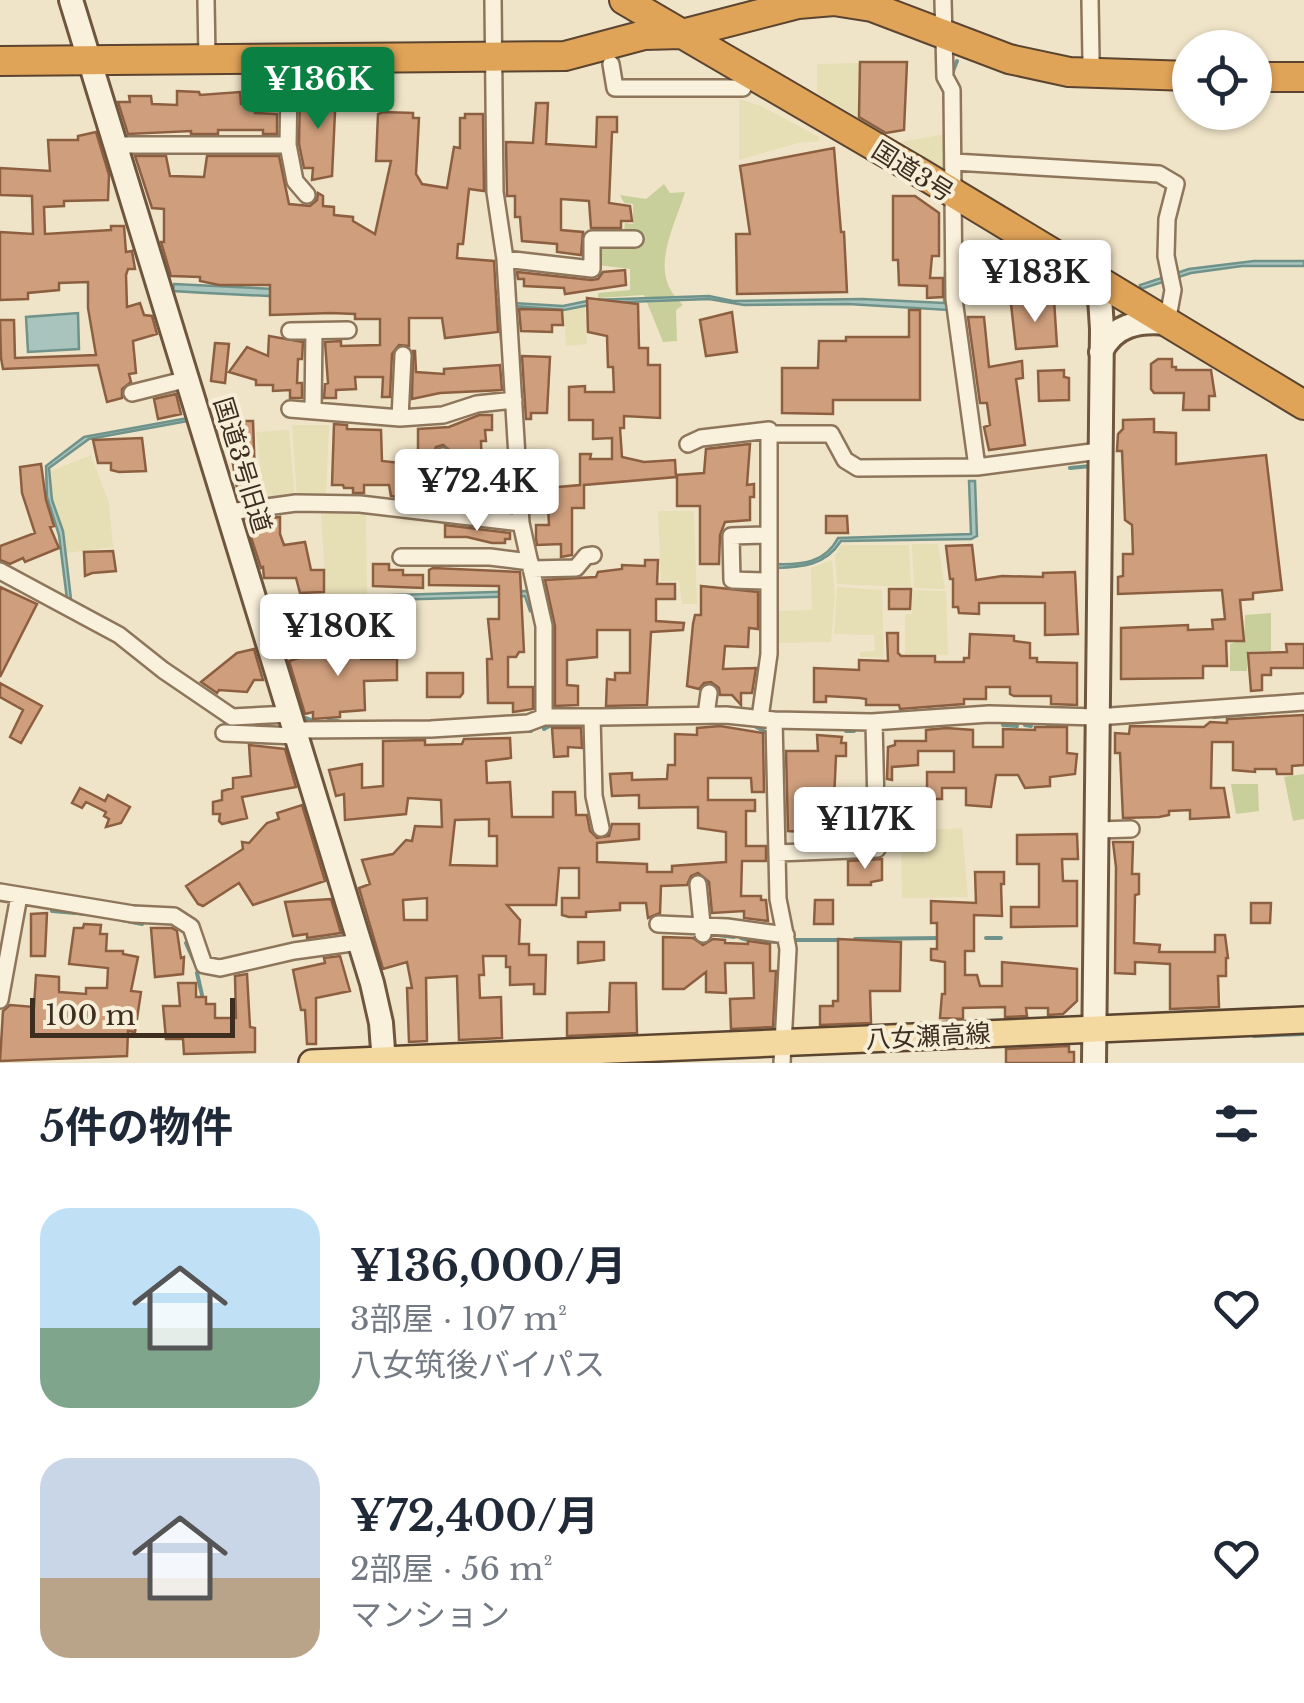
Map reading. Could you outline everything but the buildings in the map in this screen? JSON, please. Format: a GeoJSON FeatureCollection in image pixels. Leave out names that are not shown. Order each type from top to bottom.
{"type":"FeatureCollection","features":[{"type":"Feature","properties":{"kind":"highway"},"geometry":{"type":"LineString","coordinates":[[610,55],[622,26],[613,0]]}},
{"type":"Feature","properties":{"kind":"highway","name":"国道3号"},"geometry":{"type":"LineString","coordinates":[[624,0],[917,171],[1304,405]]}},
{"type":"Feature","properties":{"kind":"highway"},"geometry":{"type":"LineString","coordinates":[[0,61],[92,67],[494,64],[610,55],[644,35],[682,34],[798,4],[834,1],[872,6],[1009,59],[1070,72],[1172,75]]}},
{"type":"Feature","properties":{"kind":"highway"},"geometry":{"type":"LineString","coordinates":[[728,63],[730,32],[742,18]]}},
{"type":"Feature","properties":{"kind":"highway"},"geometry":{"type":"LineString","coordinates":[[0,78],[207,58],[494,64]]}},
{"type":"Feature","properties":{"kind":"highway"},"geometry":{"type":"LineString","coordinates":[[1272,76],[1304,77]]}},
{"type":"Feature","properties":{"kind":"main road","name":"八女瀬高線"},"geometry":{"type":"LineString","coordinates":[[312,1063],[783,1052],[1094,1028],[1304,1020]]}},
{"type":"Feature","properties":{"kind":"street","name":"国道3号旧道"},"geometry":{"type":"LineString","coordinates":[[71,0],[359,942],[381,1023],[384,1061]]}},
{"type":"Feature","properties":{"kind":"street"},"geometry":{"type":"LineString","coordinates":[[206,0],[207,58]]}},
{"type":"Feature","properties":{"kind":"street"},"geometry":{"type":"LineString","coordinates":[[492,0],[495,192],[505,255],[521,523],[544,626],[544,718]]}},
{"type":"Feature","properties":{"kind":"street"},"geometry":{"type":"LineString","coordinates":[[943,0],[945,77],[952,90],[954,299],[977,467]]}},
{"type":"Feature","properties":{"kind":"street"},"geometry":{"type":"LineString","coordinates":[[1090,0],[1092,59]]}},
{"type":"Feature","properties":{"kind":"street"},"geometry":{"type":"LineString","coordinates":[[610,55],[614,88],[743,88]]}},
{"type":"Feature","properties":{"kind":"street"},"geometry":{"type":"LineString","coordinates":[[289,85],[288,144],[295,181],[306,195]]}},
{"type":"Feature","properties":{"kind":"street"},"geometry":{"type":"LineString","coordinates":[[117,146],[288,144]]}},
{"type":"Feature","properties":{"kind":"street"},"geometry":{"type":"LineString","coordinates":[[954,162],[1159,174],[1176,184],[1167,219],[1167,324],[1146,322],[1122,328],[1110,336],[1101,352]]}},
{"type":"Feature","properties":{"kind":"street"},"geometry":{"type":"LineString","coordinates":[[505,255],[592,269],[592,239],[635,239]]}},
{"type":"Feature","properties":{"kind":"street"},"geometry":{"type":"LineString","coordinates":[[505,255],[547,254]]}},
{"type":"Feature","properties":{"kind":"street"},"geometry":{"type":"LineString","coordinates":[[1094,1063],[1099,282]]}},
{"type":"Feature","properties":{"kind":"street"},"geometry":{"type":"LineString","coordinates":[[314,330],[314,410]]}},
{"type":"Feature","properties":{"kind":"street"},"geometry":{"type":"LineString","coordinates":[[290,331],[348,330]]}},
{"type":"Feature","properties":{"kind":"street"},"geometry":{"type":"LineString","coordinates":[[400,418],[403,355]]}},
{"type":"Feature","properties":{"kind":"street"},"geometry":{"type":"LineString","coordinates":[[132,393],[188,379]]}},
{"type":"Feature","properties":{"kind":"street"},"geometry":{"type":"LineString","coordinates":[[290,409],[400,418],[443,415],[477,404],[514,400]]}},
{"type":"Feature","properties":{"kind":"street"},"geometry":{"type":"LineString","coordinates":[[688,444],[701,438],[769,430],[767,719],[778,899],[788,949],[783,1052]]}},
{"type":"Feature","properties":{"kind":"street"},"geometry":{"type":"LineString","coordinates":[[769,434],[831,434],[845,460],[858,468],[977,467],[1099,451]]}},
{"type":"Feature","properties":{"kind":"street"},"geometry":{"type":"LineString","coordinates":[[443,456],[448,513]]}},
{"type":"Feature","properties":{"kind":"street"},"geometry":{"type":"LineString","coordinates":[[237,510],[296,502],[360,504],[521,523]]}},
{"type":"Feature","properties":{"kind":"street"},"geometry":{"type":"LineString","coordinates":[[768,535],[731,536],[732,580],[768,581]]}},
{"type":"Feature","properties":{"kind":"street"},"geometry":{"type":"LineString","coordinates":[[409,551],[490,556],[530,566],[576,568],[586,556],[593,555]]}},
{"type":"Feature","properties":{"kind":"street"},"geometry":{"type":"LineString","coordinates":[[0,571],[119,635],[162,670],[232,716],[293,727]]}},
{"type":"Feature","properties":{"kind":"street"},"geometry":{"type":"LineString","coordinates":[[706,715],[709,693]]}},
{"type":"Feature","properties":{"kind":"street"},"geometry":{"type":"LineString","coordinates":[[224,733],[293,727],[448,728],[528,723],[544,718],[706,715],[874,722],[989,714],[1098,718],[1304,702]]}},
{"type":"Feature","properties":{"kind":"street"},"geometry":{"type":"LineString","coordinates":[[592,717],[594,796],[600,828]]}},
{"type":"Feature","properties":{"kind":"street"},"geometry":{"type":"LineString","coordinates":[[777,853],[877,849],[874,722]]}},
{"type":"Feature","properties":{"kind":"street"},"geometry":{"type":"LineString","coordinates":[[1096,830],[1131,830]]}},
{"type":"Feature","properties":{"kind":"street"},"geometry":{"type":"LineString","coordinates":[[698,884],[702,929]]}},
{"type":"Feature","properties":{"kind":"street"},"geometry":{"type":"LineString","coordinates":[[0,892],[132,914],[174,916],[190,927],[204,965],[220,968],[294,951],[359,942]]}},
{"type":"Feature","properties":{"kind":"street"},"geometry":{"type":"LineString","coordinates":[[0,1000],[19,896]]}},
{"type":"Feature","properties":{"kind":"street"},"geometry":{"type":"LineString","coordinates":[[658,924],[786,935]]}},
{"type":"Feature","properties":{"kind":"shaded area"},"geometry":{"type":"Polygon","coordinates":[[[859,63],[858,117],[817,93],[817,64],[859,63]]]}},
{"type":"Feature","properties":{"kind":"shaded area"},"geometry":{"type":"Polygon","coordinates":[[[739,99],[761,106],[819,137],[819,141],[739,160],[739,99]]]}},
{"type":"Feature","properties":{"kind":"shaded area"},"geometry":{"type":"Polygon","coordinates":[[[944,134],[943,169],[901,142],[944,134]]]}},
{"type":"Feature","properties":{"kind":"shaded area"},"geometry":{"type":"Polygon","coordinates":[[[585,307],[587,344],[566,346],[564,312],[585,307]]]}},
{"type":"Feature","properties":{"kind":"shaded area"},"geometry":{"type":"Polygon","coordinates":[[[292,425],[329,425],[326,500],[297,500],[292,425]]]}},
{"type":"Feature","properties":{"kind":"shaded area"},"geometry":{"type":"Polygon","coordinates":[[[289,430],[295,500],[265,503],[256,432],[289,430]]]}},
{"type":"Feature","properties":{"kind":"shaded area"},"geometry":{"type":"Polygon","coordinates":[[[91,455],[109,503],[113,547],[66,553],[64,532],[53,500],[51,471],[91,455]]]}},
{"type":"Feature","properties":{"kind":"shaded area"},"geometry":{"type":"Polygon","coordinates":[[[658,511],[694,511],[697,604],[682,604],[679,581],[661,581],[658,511]]]}},
{"type":"Feature","properties":{"kind":"shaded area"},"geometry":{"type":"Polygon","coordinates":[[[321,514],[366,514],[367,594],[326,596],[321,514]]]}},
{"type":"Feature","properties":{"kind":"shaded area"},"geometry":{"type":"Polygon","coordinates":[[[912,544],[938,544],[945,589],[914,588],[912,544]]]}},
{"type":"Feature","properties":{"kind":"shaded area"},"geometry":{"type":"Polygon","coordinates":[[[841,545],[909,545],[911,587],[837,584],[835,556],[841,545]]]}},
{"type":"Feature","properties":{"kind":"shaded area"},"geometry":{"type":"Polygon","coordinates":[[[832,560],[835,599],[831,642],[772,643],[774,611],[812,610],[811,568],[832,560]]]}},
{"type":"Feature","properties":{"kind":"shaded area"},"geometry":{"type":"Polygon","coordinates":[[[837,587],[882,590],[884,658],[860,657],[860,652],[875,651],[874,635],[834,634],[837,587]]]}},
{"type":"Feature","properties":{"kind":"shaded area"},"geometry":{"type":"Polygon","coordinates":[[[912,590],[946,591],[948,655],[905,654],[905,614],[912,614],[912,590]]]}},
{"type":"Feature","properties":{"kind":"shaded area"},"geometry":{"type":"Polygon","coordinates":[[[962,828],[968,897],[902,898],[901,848],[921,847],[930,830],[962,828]]]}},
{"type":"Feature","properties":{"kind":"green space"},"geometry":{"type":"Polygon","coordinates":[[[664,184],[670,193],[685,192],[665,266],[672,293],[683,305],[676,310],[677,341],[663,342],[644,295],[598,298],[598,293],[630,290],[630,269],[597,265],[593,235],[624,231],[625,223],[633,224],[633,204],[624,203],[620,195],[646,199],[664,184]]]}},
{"type":"Feature","properties":{"kind":"green space"},"geometry":{"type":"Polygon","coordinates":[[[1271,613],[1271,651],[1248,651],[1247,671],[1230,671],[1230,644],[1244,639],[1245,615],[1271,613]]]}},
{"type":"Feature","properties":{"kind":"green space"},"geometry":{"type":"Polygon","coordinates":[[[1304,774],[1304,819],[1293,821],[1284,777],[1304,774]]]}},
{"type":"Feature","properties":{"kind":"green space"},"geometry":{"type":"Polygon","coordinates":[[[1231,784],[1258,784],[1259,811],[1236,814],[1231,784]]]}},
{"type":"Feature","properties":{"kind":"water"},"geometry":{"type":"Polygon","coordinates":[[[947,214],[948,310],[848,304],[744,305],[709,299],[599,303],[564,310],[514,306],[709,296],[733,301],[862,299],[944,303],[947,214]]]}},
{"type":"Feature","properties":{"kind":"water"},"geometry":{"type":"Polygon","coordinates":[[[1254,261],[1304,261],[1304,266],[1242,266],[1191,273],[1141,289],[1140,285],[1189,269],[1254,261]]]}},
{"type":"Feature","properties":{"kind":"water"},"geometry":{"type":"Polygon","coordinates":[[[174,284],[503,300],[507,338],[501,339],[498,307],[173,291],[174,284]]]}},
{"type":"Feature","properties":{"kind":"water"},"geometry":{"type":"Polygon","coordinates":[[[78,313],[79,349],[28,352],[26,317],[78,313]]]}},
{"type":"Feature","properties":{"kind":"water"},"geometry":{"type":"Polygon","coordinates":[[[188,418],[89,439],[49,468],[52,500],[63,531],[71,599],[67,599],[59,535],[47,497],[46,466],[84,437],[188,418]]]}},
{"type":"Feature","properties":{"kind":"water"},"geometry":{"type":"Polygon","coordinates":[[[969,481],[975,481],[977,536],[971,539],[841,541],[820,560],[804,566],[775,568],[775,564],[803,563],[819,557],[838,538],[971,534],[969,481]]]}},
{"type":"Feature","properties":{"kind":"water"},"geometry":{"type":"Polygon","coordinates":[[[527,591],[535,609],[530,611],[525,596],[316,602],[314,627],[277,629],[312,625],[311,603],[329,597],[527,591]]]}},
{"type":"Feature","properties":{"kind":"waterway"},"geometry":{"type":"LineString","coordinates":[[951,76],[957,61]]}},
{"type":"Feature","properties":{"kind":"waterway"},"geometry":{"type":"LineString","coordinates":[[1070,468],[1091,466]]}},
{"type":"Feature","properties":{"kind":"waterway"},"geometry":{"type":"LineString","coordinates":[[1214,717],[1264,713]]}},
{"type":"Feature","properties":{"kind":"waterway"},"geometry":{"type":"LineString","coordinates":[[306,718],[311,720]]}},
{"type":"Feature","properties":{"kind":"waterway"},"geometry":{"type":"LineString","coordinates":[[1129,722],[1165,720]]}},
{"type":"Feature","properties":{"kind":"waterway"},"geometry":{"type":"LineString","coordinates":[[328,721],[338,721]]}},
{"type":"Feature","properties":{"kind":"waterway"},"geometry":{"type":"LineString","coordinates":[[974,722],[989,722]]}},
{"type":"Feature","properties":{"kind":"waterway"},"geometry":{"type":"LineString","coordinates":[[688,723],[700,723]]}},
{"type":"Feature","properties":{"kind":"waterway"},"geometry":{"type":"LineString","coordinates":[[714,723],[719,723]]}},
{"type":"Feature","properties":{"kind":"waterway"},"geometry":{"type":"LineString","coordinates":[[544,729],[551,725]]}},
{"type":"Feature","properties":{"kind":"waterway"},"geometry":{"type":"LineString","coordinates":[[753,725],[767,733]]}},
{"type":"Feature","properties":{"kind":"waterway"},"geometry":{"type":"LineString","coordinates":[[1003,725],[1017,726]]}},
{"type":"Feature","properties":{"kind":"waterway"},"geometry":{"type":"LineString","coordinates":[[1025,725],[1031,726]]}},
{"type":"Feature","properties":{"kind":"waterway"},"geometry":{"type":"LineString","coordinates":[[1048,725],[1065,725]]}},
{"type":"Feature","properties":{"kind":"waterway"},"geometry":{"type":"LineString","coordinates":[[520,731],[531,731]]}},
{"type":"Feature","properties":{"kind":"waterway"},"geometry":{"type":"LineString","coordinates":[[846,731],[854,731]]}},
{"type":"Feature","properties":{"kind":"waterway"},"geometry":{"type":"LineString","coordinates":[[52,911],[88,914]]}},
{"type":"Feature","properties":{"kind":"waterway"},"geometry":{"type":"LineString","coordinates":[[122,920],[142,924]]}},
{"type":"Feature","properties":{"kind":"waterway"},"geometry":{"type":"LineString","coordinates":[[710,934],[734,937]]}},
{"type":"Feature","properties":{"kind":"waterway"},"geometry":{"type":"LineString","coordinates":[[741,938],[748,940]]}},
{"type":"Feature","properties":{"kind":"waterway"},"geometry":{"type":"LineString","coordinates":[[855,939],[941,938]]}},
{"type":"Feature","properties":{"kind":"waterway"},"geometry":{"type":"LineString","coordinates":[[986,938],[1001,938]]}},
{"type":"Feature","properties":{"kind":"waterway"},"geometry":{"type":"LineString","coordinates":[[755,940],[777,942]]}},
{"type":"Feature","properties":{"kind":"waterway"},"geometry":{"type":"LineString","coordinates":[[795,940],[843,940]]}},
{"type":"Feature","properties":{"kind":"waterway"},"geometry":{"type":"LineString","coordinates":[[186,943],[194,961]]}},
{"type":"Feature","properties":{"kind":"waterway"},"geometry":{"type":"LineString","coordinates":[[197,973],[202,995]]}},
{"type":"Feature","properties":{"kind":"waterway"},"geometry":{"type":"LineString","coordinates":[[1254,1036],[1304,1034]]}}]}
